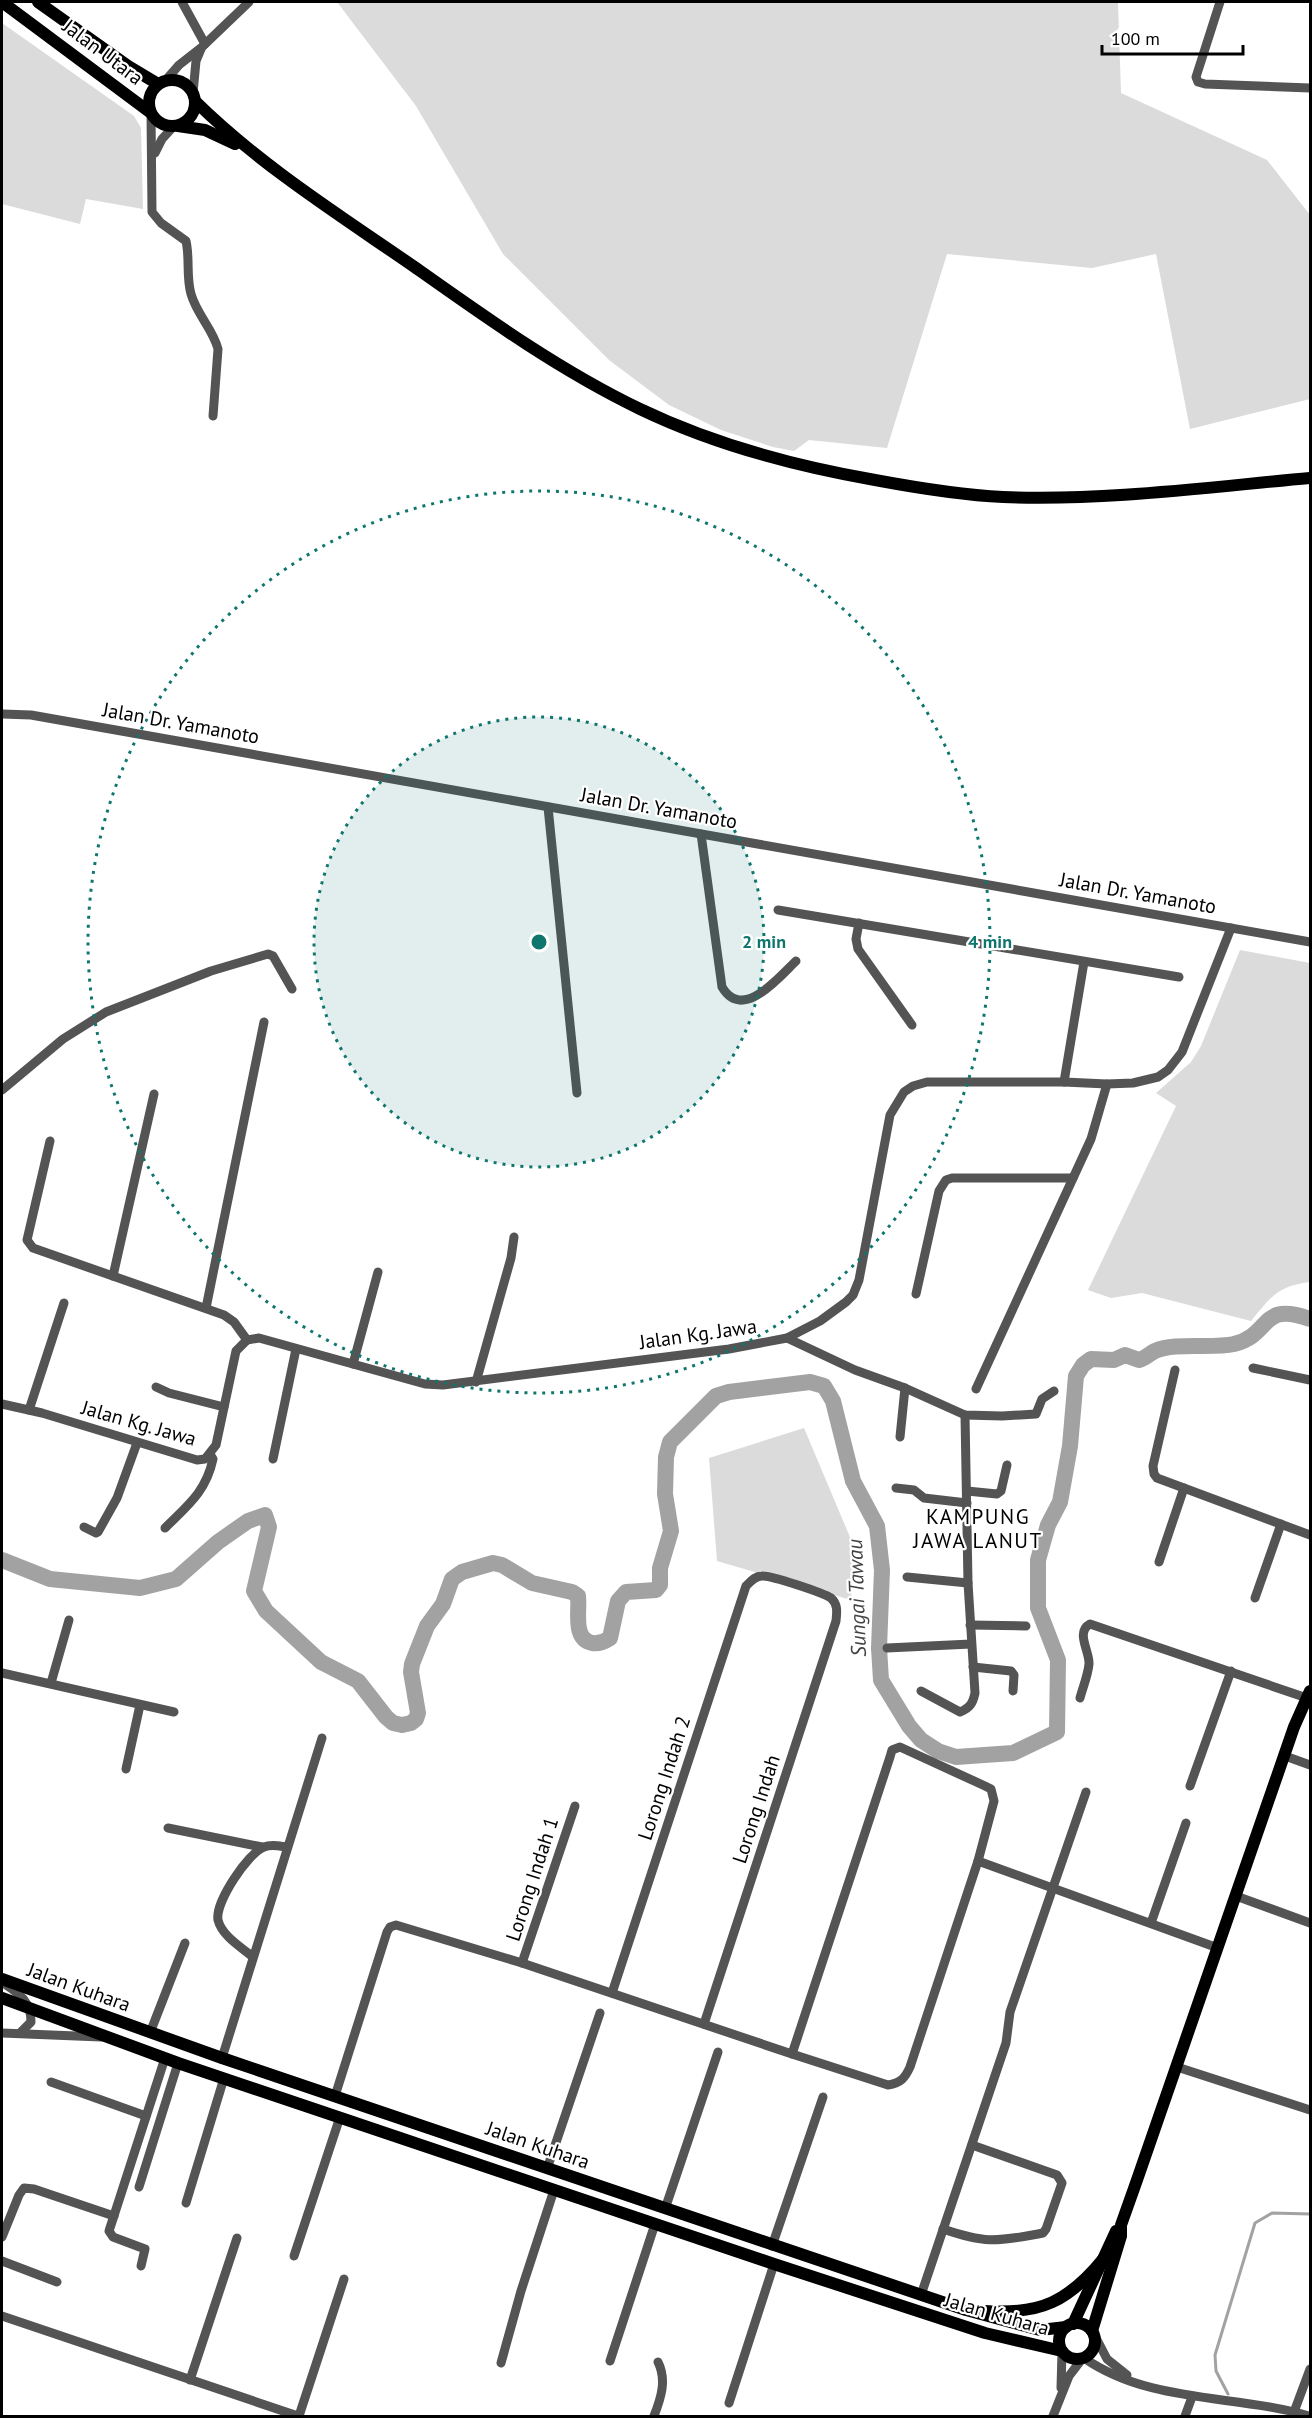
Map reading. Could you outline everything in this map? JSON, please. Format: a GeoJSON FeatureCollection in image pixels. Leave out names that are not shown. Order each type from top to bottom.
{"type":"FeatureCollection","features":[{"type":"Feature","properties":{"kind":"main road","name":"Jalan Utara"},"geometry":{"type":"LineString","coordinates":[[2,2],[151,113]]}},
{"type":"Feature","properties":{"kind":"main road","name":"Jalan Utara"},"geometry":{"type":"LineString","coordinates":[[38,2],[128,66],[162,83]]}},
{"type":"Feature","properties":{"kind":"main road"},"geometry":{"type":"LineString","coordinates":[[247,149],[205,130],[160,123],[151,113],[150,97],[162,83],[178,81],[184,83],[194,97],[247,149],[457,297],[567,369],[642,411],[758,455],[822,470],[935,491],[1005,497],[1140,493],[1311,478]]}},
{"type":"Feature","properties":{"kind":"main road"},"geometry":{"type":"LineString","coordinates":[[176,126],[191,117],[194,97]]}},
{"type":"Feature","properties":{"kind":"main road"},"geometry":{"type":"LineString","coordinates":[[1121,2225],[1121,2236],[1093,2333],[1093,2349],[1083,2359],[1071,2359],[1062,2351],[1059,2338],[1069,2326],[1114,2234],[1121,2225],[1285,1756],[1309,1694]]}},
{"type":"Feature","properties":{"kind":"main road","name":"Jalan Kuhara"},"geometry":{"type":"LineString","coordinates":[[2,1981],[772,2246],[966,2310],[1040,2330],[1069,2326]]}},
{"type":"Feature","properties":{"kind":"main road","name":"Jalan Kuhara"},"geometry":{"type":"LineString","coordinates":[[2,1998],[178,2063],[774,2264],[985,2332],[1062,2351]]}},
{"type":"Feature","properties":{"kind":"main road"},"geometry":{"type":"LineString","coordinates":[[966,2310],[996,2312],[1027,2310],[1052,2302],[1075,2290],[1104,2258]]}},
{"type":"Feature","properties":{"kind":"main road"},"geometry":{"type":"LineString","coordinates":[[1069,2326],[1086,2326],[1093,2333]]}},
{"type":"Feature","properties":{"kind":"street"},"geometry":{"type":"LineString","coordinates":[[182,2],[204,45]]}},
{"type":"Feature","properties":{"kind":"street"},"geometry":{"type":"LineString","coordinates":[[162,83],[179,64],[204,45],[249,2]]}},
{"type":"Feature","properties":{"kind":"street"},"geometry":{"type":"LineString","coordinates":[[1220,2],[1196,77],[1198,82],[1311,88]]}},
{"type":"Feature","properties":{"kind":"street"},"geometry":{"type":"LineString","coordinates":[[194,97],[196,61],[204,45]]}},
{"type":"Feature","properties":{"kind":"street"},"geometry":{"type":"LineString","coordinates":[[151,113],[152,212],[161,224],[183,238],[187,246],[190,291],[197,311],[212,332],[218,349],[213,416]]}},
{"type":"Feature","properties":{"kind":"street"},"geometry":{"type":"LineString","coordinates":[[153,158],[162,139],[176,126]]}},
{"type":"Feature","properties":{"kind":"street","name":"Jalan Dr. Yamanoto"},"geometry":{"type":"LineString","coordinates":[[2,714],[31,715],[1311,942]]}},
{"type":"Feature","properties":{"kind":"street"},"geometry":{"type":"LineString","coordinates":[[548,807],[577,1093]]}},
{"type":"Feature","properties":{"kind":"street"},"geometry":{"type":"LineString","coordinates":[[701,834],[722,987],[726,994],[736,999],[758,996],[796,961]]}},
{"type":"Feature","properties":{"kind":"street"},"geometry":{"type":"LineString","coordinates":[[778,910],[1179,977]]}},
{"type":"Feature","properties":{"kind":"street"},"geometry":{"type":"LineString","coordinates":[[859,923],[856,939],[858,949],[912,1025]]}},
{"type":"Feature","properties":{"kind":"street","name":"Jalan Kg. Jawa"},"geometry":{"type":"LineString","coordinates":[[2,1404],[197,1460],[205,1459],[216,1445],[236,1351],[247,1340],[259,1338],[425,1384],[443,1385],[764,1344],[787,1338],[828,1315],[853,1295],[859,1281],[885,1134],[896,1102],[904,1092],[913,1086],[927,1082],[1107,1084],[1133,1083],[1158,1077],[1175,1062],[1182,1052],[1199,1015],[1231,928]]}},
{"type":"Feature","properties":{"kind":"street"},"geometry":{"type":"LineString","coordinates":[[2,1090],[63,1039],[106,1012],[211,971],[268,954],[273,956],[292,989]]}},
{"type":"Feature","properties":{"kind":"street"},"geometry":{"type":"LineString","coordinates":[[1064,1082],[1084,962]]}},
{"type":"Feature","properties":{"kind":"street"},"geometry":{"type":"LineString","coordinates":[[206,1308],[264,1022]]}},
{"type":"Feature","properties":{"kind":"street"},"geometry":{"type":"LineString","coordinates":[[976,1389],[1091,1139],[1107,1084]]}},
{"type":"Feature","properties":{"kind":"street"},"geometry":{"type":"LineString","coordinates":[[113,1276],[154,1094]]}},
{"type":"Feature","properties":{"kind":"street"},"geometry":{"type":"LineString","coordinates":[[51,1141],[27,1240],[33,1248],[206,1308],[234,1322],[247,1340]]}},
{"type":"Feature","properties":{"kind":"street"},"geometry":{"type":"LineString","coordinates":[[916,1294],[939,1191],[946,1180],[952,1178],[1073,1178]]}},
{"type":"Feature","properties":{"kind":"street"},"geometry":{"type":"LineString","coordinates":[[476,1382],[513,1252],[514,1237]]}},
{"type":"Feature","properties":{"kind":"street"},"geometry":{"type":"LineString","coordinates":[[353,1364],[378,1272]]}},
{"type":"Feature","properties":{"kind":"street"},"geometry":{"type":"LineString","coordinates":[[29,1410],[64,1303]]}},
{"type":"Feature","properties":{"kind":"street"},"geometry":{"type":"LineString","coordinates":[[787,1338],[855,1370],[905,1388],[965,1415],[1036,1414],[1042,1399],[1054,1391]]}},
{"type":"Feature","properties":{"kind":"street"},"geometry":{"type":"LineString","coordinates":[[273,1459],[296,1348]]}},
{"type":"Feature","properties":{"kind":"street"},"geometry":{"type":"LineString","coordinates":[[1253,1368],[1311,1380]]}},
{"type":"Feature","properties":{"kind":"street"},"geometry":{"type":"LineString","coordinates":[[1175,1370],[1153,1467],[1157,1478],[1311,1535]]}},
{"type":"Feature","properties":{"kind":"street"},"geometry":{"type":"LineString","coordinates":[[156,1387],[169,1393],[224,1407]]}},
{"type":"Feature","properties":{"kind":"street"},"geometry":{"type":"LineString","coordinates":[[900,1437],[905,1388]]}},
{"type":"Feature","properties":{"kind":"street"},"geometry":{"type":"LineString","coordinates":[[921,1691],[960,1712],[967,1709],[973,1702],[975,1692],[968,1583],[965,1415]]}},
{"type":"Feature","properties":{"kind":"street"},"geometry":{"type":"LineString","coordinates":[[84,1527],[96,1533],[99,1532],[117,1498],[137,1443]]}},
{"type":"Feature","properties":{"kind":"street"},"geometry":{"type":"LineString","coordinates":[[165,1528],[200,1493],[210,1473],[213,1459],[210,1454]]}},
{"type":"Feature","properties":{"kind":"street"},"geometry":{"type":"LineString","coordinates":[[967,1491],[997,1494],[1001,1491],[1007,1465]]}},
{"type":"Feature","properties":{"kind":"street"},"geometry":{"type":"LineString","coordinates":[[896,1488],[914,1490],[924,1498],[967,1503]]}},
{"type":"Feature","properties":{"kind":"street"},"geometry":{"type":"LineString","coordinates":[[1159,1562],[1184,1488]]}},
{"type":"Feature","properties":{"kind":"street"},"geometry":{"type":"LineString","coordinates":[[1256,1598],[1281,1524]]}},
{"type":"Feature","properties":{"kind":"street","name":"Lorong Indah"},"geometry":{"type":"LineString","coordinates":[[704,2024],[836,1621],[835,1604],[822,1594],[766,1576],[755,1577]]}},
{"type":"Feature","properties":{"kind":"street","name":"Lorong Indah 2"},"geometry":{"type":"LineString","coordinates":[[612,1994],[746,1586],[755,1577]]}},
{"type":"Feature","properties":{"kind":"street"},"geometry":{"type":"LineString","coordinates":[[908,1578],[968,1583]]}},
{"type":"Feature","properties":{"kind":"street"},"geometry":{"type":"LineString","coordinates":[[51,1683],[69,1620]]}},
{"type":"Feature","properties":{"kind":"street"},"geometry":{"type":"LineString","coordinates":[[1080,1698],[1089,1662],[1083,1631],[1085,1626],[1090,1624],[1231,1671],[1309,1694]]}},
{"type":"Feature","properties":{"kind":"street"},"geometry":{"type":"LineString","coordinates":[[970,1625],[1026,1626]]}},
{"type":"Feature","properties":{"kind":"street"},"geometry":{"type":"LineString","coordinates":[[887,1648],[971,1644]]}},
{"type":"Feature","properties":{"kind":"street"},"geometry":{"type":"LineString","coordinates":[[973,1667],[1011,1671],[1014,1675],[1013,1691]]}},
{"type":"Feature","properties":{"kind":"street"},"geometry":{"type":"LineString","coordinates":[[1190,1786],[1231,1671]]}},
{"type":"Feature","properties":{"kind":"street"},"geometry":{"type":"LineString","coordinates":[[2,1673],[174,1712]]}},
{"type":"Feature","properties":{"kind":"street"},"geometry":{"type":"LineString","coordinates":[[126,1769],[141,1705]]}},
{"type":"Feature","properties":{"kind":"street"},"geometry":{"type":"LineString","coordinates":[[222,2058],[322,1738]]}},
{"type":"Feature","properties":{"kind":"street"},"geometry":{"type":"LineString","coordinates":[[335,2096],[390,1927],[403,1925],[522,1963],[792,2054],[888,2085],[898,2084],[906,2077],[978,1861],[994,1801],[991,1789],[906,1749],[892,1750],[792,2054]]}},
{"type":"Feature","properties":{"kind":"street"},"geometry":{"type":"LineString","coordinates":[[1285,1756],[1311,1765]]}},
{"type":"Feature","properties":{"kind":"street"},"geometry":{"type":"LineString","coordinates":[[921,2295],[1006,2043],[1010,2012],[1086,1792]]}},
{"type":"Feature","properties":{"kind":"street","name":"Lorong Indah 1"},"geometry":{"type":"LineString","coordinates":[[522,1963],[575,1806]]}},
{"type":"Feature","properties":{"kind":"street"},"geometry":{"type":"LineString","coordinates":[[1151,1923],[1186,1823]]}},
{"type":"Feature","properties":{"kind":"street"},"geometry":{"type":"LineString","coordinates":[[168,1828],[262,1847],[272,1845],[287,1847]]}},
{"type":"Feature","properties":{"kind":"street"},"geometry":{"type":"LineString","coordinates":[[253,1957],[224,1932],[218,1918],[222,1899],[233,1878],[262,1847]]}},
{"type":"Feature","properties":{"kind":"street"},"geometry":{"type":"LineString","coordinates":[[978,1861],[1218,1947]]}},
{"type":"Feature","properties":{"kind":"street"},"geometry":{"type":"LineString","coordinates":[[1236,1896],[1311,1923]]}},
{"type":"Feature","properties":{"kind":"street"},"geometry":{"type":"LineString","coordinates":[[150,2033],[185,1943]]}},
{"type":"Feature","properties":{"kind":"street"},"geometry":{"type":"LineString","coordinates":[[2,1981],[25,1998],[30,2009],[31,2022],[20,2033]]}},
{"type":"Feature","properties":{"kind":"street"},"geometry":{"type":"LineString","coordinates":[[547,2169],[600,2013]]}},
{"type":"Feature","properties":{"kind":"street"},"geometry":{"type":"LineString","coordinates":[[2,2033],[109,2038]]}},
{"type":"Feature","properties":{"kind":"street"},"geometry":{"type":"LineString","coordinates":[[665,2209],[718,2052]]}},
{"type":"Feature","properties":{"kind":"street"},"geometry":{"type":"LineString","coordinates":[[141,2266],[145,2249],[113,2237],[110,2231],[165,2058]]}},
{"type":"Feature","properties":{"kind":"street"},"geometry":{"type":"LineString","coordinates":[[140,2187],[178,2063]]}},
{"type":"Feature","properties":{"kind":"street"},"geometry":{"type":"LineString","coordinates":[[1177,2067],[1311,2110]]}},
{"type":"Feature","properties":{"kind":"street"},"geometry":{"type":"LineString","coordinates":[[186,2203],[224,2078]]}},
{"type":"Feature","properties":{"kind":"street"},"geometry":{"type":"LineString","coordinates":[[51,2082],[146,2116]]}},
{"type":"Feature","properties":{"kind":"street"},"geometry":{"type":"LineString","coordinates":[[772,2246],[823,2097]]}},
{"type":"Feature","properties":{"kind":"street"},"geometry":{"type":"LineString","coordinates":[[294,2256],[340,2117]]}},
{"type":"Feature","properties":{"kind":"street"},"geometry":{"type":"LineString","coordinates":[[943,2229],[973,2239],[998,2241],[1043,2233],[1062,2183],[1057,2175],[972,2145]]}},
{"type":"Feature","properties":{"kind":"street"},"geometry":{"type":"LineString","coordinates":[[2,2237],[24,2188],[34,2189],[114,2216]]}},
{"type":"Feature","properties":{"kind":"street"},"geometry":{"type":"LineString","coordinates":[[501,2363],[521,2290],[554,2190]]}},
{"type":"Feature","properties":{"kind":"street"},"geometry":{"type":"LineString","coordinates":[[610,2361],[655,2224]]}},
{"type":"Feature","properties":{"kind":"street"},"geometry":{"type":"LineString","coordinates":[[190,2380],[237,2238]]}},
{"type":"Feature","properties":{"kind":"street"},"geometry":{"type":"LineString","coordinates":[[2,2261],[57,2282]]}},
{"type":"Feature","properties":{"kind":"street"},"geometry":{"type":"LineString","coordinates":[[729,2403],[774,2264]]}},
{"type":"Feature","properties":{"kind":"street"},"geometry":{"type":"LineString","coordinates":[[2,2316],[298,2416],[344,2279]]}},
{"type":"Feature","properties":{"kind":"street"},"geometry":{"type":"LineString","coordinates":[[1093,2333],[1107,2360],[1139,2383]]}},
{"type":"Feature","properties":{"kind":"street"},"geometry":{"type":"LineString","coordinates":[[1060,2396],[1062,2351]]}},
{"type":"Feature","properties":{"kind":"street"},"geometry":{"type":"LineString","coordinates":[[1053,2416],[1069,2376],[1083,2359],[1107,2372],[1192,2397],[1253,2404],[1309,2416]]}},
{"type":"Feature","properties":{"kind":"street"},"geometry":{"type":"LineString","coordinates":[[654,2416],[662,2396],[663,2380],[658,2362]]}},
{"type":"Feature","properties":{"kind":"street"},"geometry":{"type":"LineString","coordinates":[[1294,2412],[1311,2369]]}},
{"type":"Feature","properties":{"kind":"street"},"geometry":{"type":"LineString","coordinates":[[1185,2416],[1192,2397]]}},
{"type":"Feature","properties":{"kind":"shaded area"},"geometry":{"type":"Polygon","coordinates":[[[337,2],[1118,2],[1121,93],[1267,160],[1310,215],[1310,399],[1190,429],[1156,254],[1092,268],[947,254],[887,448],[809,440],[794,451],[773,447],[721,430],[669,405],[609,360],[503,254],[416,106],[337,2]]]}},
{"type":"Feature","properties":{"kind":"shaded area"},"geometry":{"type":"Polygon","coordinates":[[[2,23],[134,116],[141,128],[143,209],[86,199],[80,224],[2,204],[2,23]]]}},
{"type":"Feature","properties":{"kind":"shaded area"},"geometry":{"type":"Polygon","coordinates":[[[1240,950],[1310,963],[1310,1282],[1282,1290],[1264,1305],[1251,1321],[1142,1293],[1111,1298],[1088,1290],[1176,1106],[1156,1093],[1191,1062],[1201,1046],[1240,950]]]}},
{"type":"Feature","properties":{"kind":"shaded area"},"geometry":{"type":"Polygon","coordinates":[[[804,1428],[855,1549],[851,1600],[717,1561],[709,1458],[804,1428]]]}},
{"type":"Feature","properties":{"kind":"waterway","name":"Sungai Tawau"},"geometry":{"type":"LineString","coordinates":[[2,1560],[50,1579],[140,1588],[176,1579],[218,1542],[248,1521],[265,1515],[269,1527],[254,1591],[266,1611],[321,1662],[358,1681],[386,1717],[393,1723],[402,1725],[416,1719],[418,1713],[411,1672],[412,1664],[427,1626],[443,1604],[452,1579],[462,1572],[493,1563],[502,1565],[532,1583],[572,1592],[578,1596],[578,1623],[582,1636],[592,1643],[606,1641],[610,1638],[618,1601],[626,1592],[656,1590],[660,1585],[660,1568],[671,1531],[665,1494],[666,1457],[670,1442],[716,1396],[729,1392],[810,1382],[824,1386],[833,1401],[853,1481],[877,1526],[882,1570],[879,1648],[881,1680],[909,1726],[921,1740],[938,1751],[956,1757],[1013,1753],[1057,1732],[1058,1660],[1038,1608],[1038,1560],[1048,1525],[1060,1502],[1070,1446],[1076,1376],[1083,1365],[1091,1359],[1114,1360],[1125,1355],[1139,1360],[1163,1348],[1234,1344],[1255,1333],[1274,1316],[1282,1314],[1294,1314],[1310,1319]]}},
{"type":"Feature","properties":{"kind":"waterway"},"geometry":{"type":"LineString","coordinates":[[1228,2394],[1216,2371],[1215,2355],[1255,2223],[1272,2213],[1310,2214]]}},
{"type":"Feature","properties":{"kind":"district","name":"KAMPUNG JAWA LANUT"},"geometry":{"type":"Point","coordinates":[978,1529]}}]}
